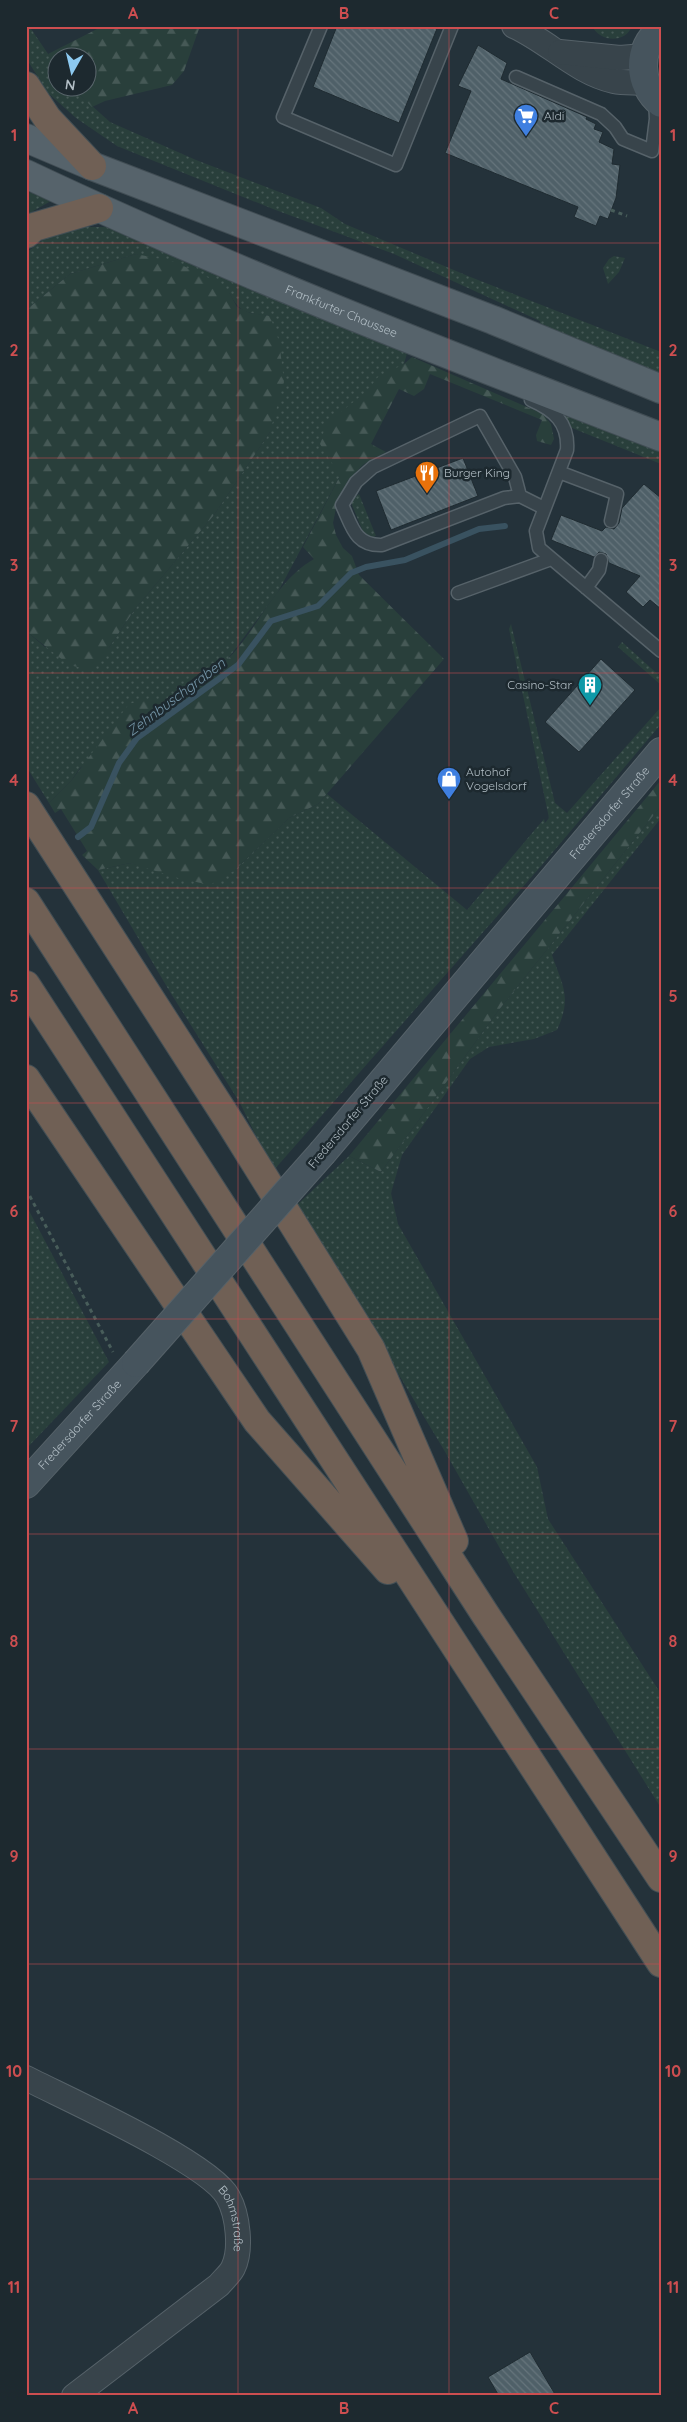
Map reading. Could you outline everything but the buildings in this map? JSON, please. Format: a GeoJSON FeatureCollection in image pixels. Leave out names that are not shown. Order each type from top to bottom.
{"type":"FeatureCollection","features":[{"type":"Feature","properties":{"kind":"highway"},"geometry":{"type":"LineString","coordinates":[[26,86],[47,118],[92,166]]}},
{"type":"Feature","properties":{"kind":"highway"},"geometry":{"type":"LineString","coordinates":[[26,234],[34,227],[99,208]]}},
{"type":"Feature","properties":{"kind":"highway"},"geometry":{"type":"LineString","coordinates":[[26,806],[231,1124],[371,1349],[485,1614]]}},
{"type":"Feature","properties":{"kind":"highway"},"geometry":{"type":"LineString","coordinates":[[26,902],[485,1614],[661,1878]]}},
{"type":"Feature","properties":{"kind":"highway"},"geometry":{"type":"LineString","coordinates":[[26,985],[661,1964]]}},
{"type":"Feature","properties":{"kind":"highway"},"geometry":{"type":"LineString","coordinates":[[26,1079],[257,1421],[451,1641]]}},
{"type":"Feature","properties":{"kind":"main road"},"geometry":{"type":"LineString","coordinates":[[26,138],[92,166],[370,271],[661,388]]}},
{"type":"Feature","properties":{"kind":"main road","name":"Frankfurter Chaussee"},"geometry":{"type":"LineString","coordinates":[[26,174],[99,208],[428,347],[661,437]]}},
{"type":"Feature","properties":{"kind":"street"},"geometry":{"type":"LineString","coordinates":[[514,26],[531,34],[558,52],[620,58],[651,85]]}},
{"type":"Feature","properties":{"kind":"street"},"geometry":{"type":"LineString","coordinates":[[651,85],[648,44],[659,29]]}},
{"type":"Feature","properties":{"kind":"street","name":"Fredersdorfer Straße"},"geometry":{"type":"LineString","coordinates":[[26,1484],[323,1152],[661,752]]}},
{"type":"Feature","properties":{"kind":"street","name":"Bohmstraße"},"geometry":{"type":"LineString","coordinates":[[26,2078],[164,2149],[209,2176],[228,2197],[238,2231],[237,2256],[233,2269],[218,2286],[74,2396]]}},
{"type":"Feature","properties":{"kind":"lane"},"geometry":{"type":"LineString","coordinates":[[321,26],[283,117],[396,165],[452,26]]}},
{"type":"Feature","properties":{"kind":"lane"},"geometry":{"type":"LineString","coordinates":[[516,76],[601,114],[615,127],[623,139],[652,151]]}},
{"type":"Feature","properties":{"kind":"lane"},"geometry":{"type":"LineString","coordinates":[[651,85],[656,119],[652,151]]}},
{"type":"Feature","properties":{"kind":"lane"},"geometry":{"type":"LineString","coordinates":[[652,151],[661,136]]}},
{"type":"Feature","properties":{"kind":"lane"},"geometry":{"type":"LineString","coordinates":[[428,347],[496,385],[540,404],[559,418],[568,435],[567,450],[536,531],[539,548],[660,649]]}},
{"type":"Feature","properties":{"kind":"lane"},"geometry":{"type":"LineString","coordinates":[[520,496],[515,477],[480,416],[373,467],[356,482],[342,505],[359,539],[371,545],[382,545],[504,498],[520,496],[544,508]]}},
{"type":"Feature","properties":{"kind":"lane"},"geometry":{"type":"LineString","coordinates":[[559,472],[617,494],[611,520]]}},
{"type":"Feature","properties":{"kind":"lane"},"geometry":{"type":"LineString","coordinates":[[458,593],[552,559]]}},
{"type":"Feature","properties":{"kind":"lane"},"geometry":{"type":"LineString","coordinates":[[586,588],[599,570],[601,560]]}},
{"type":"Feature","properties":{"kind":"path"},"geometry":{"type":"LineString","coordinates":[[611,210],[627,216]]}},
{"type":"Feature","properties":{"kind":"path"},"geometry":{"type":"LineString","coordinates":[[26,1189],[118,1364],[132,1367]]}},
{"type":"Feature","properties":{"kind":"green space"},"geometry":{"type":"Polygon","coordinates":[[[26,26],[29,26],[48,54],[48,93],[26,58],[26,26]]]}},
{"type":"Feature","properties":{"kind":"green space"},"geometry":{"type":"Polygon","coordinates":[[[103,26],[200,26],[184,71],[172,85],[105,101],[92,107],[83,98],[98,98],[98,48],[60,48],[103,26]]]}},
{"type":"Feature","properties":{"kind":"green space"},"geometry":{"type":"Polygon","coordinates":[[[592,26],[632,26],[624,36],[612,39],[601,35],[592,26]]]}},
{"type":"Feature","properties":{"kind":"green space"},"geometry":{"type":"Polygon","coordinates":[[[54,98],[83,98],[110,122],[196,160],[321,208],[345,224],[468,276],[661,352],[661,376],[539,327],[540,321],[394,254],[273,209],[117,146],[76,118],[54,98]]]}},
{"type":"Feature","properties":{"kind":"green space"},"geometry":{"type":"Polygon","coordinates":[[[26,191],[51,201],[26,215],[26,191]]]}},
{"type":"Feature","properties":{"kind":"green space"},"geometry":{"type":"Polygon","coordinates":[[[77,227],[105,227],[141,234],[409,346],[404,364],[340,476],[278,592],[227,660],[80,768],[71,781],[49,803],[26,766],[26,631],[45,647],[108,649],[135,609],[214,515],[270,432],[270,316],[242,309],[230,294],[136,254],[70,274],[26,310],[26,253],[49,235],[77,227]]]}},
{"type":"Feature","properties":{"kind":"green space"},"geometry":{"type":"Polygon","coordinates":[[[136,254],[175,262],[211,279],[230,294],[237,307],[250,313],[270,316],[279,341],[284,381],[270,432],[214,515],[135,609],[108,649],[91,670],[69,665],[26,631],[26,310],[70,274],[136,254]]]}},
{"type":"Feature","properties":{"kind":"green space"},"geometry":{"type":"Polygon","coordinates":[[[614,256],[625,258],[619,272],[608,284],[603,268],[609,259],[614,256]]]}},
{"type":"Feature","properties":{"kind":"green space"},"geometry":{"type":"Polygon","coordinates":[[[412,357],[543,414],[551,424],[554,439],[551,445],[537,441],[536,435],[542,420],[430,374],[424,389],[414,396],[399,389],[371,444],[386,452],[364,464],[348,480],[336,508],[333,523],[336,535],[343,548],[352,556],[359,575],[444,659],[318,804],[289,818],[235,870],[210,885],[178,878],[130,863],[98,870],[82,855],[87,851],[61,809],[55,813],[49,803],[71,781],[129,704],[151,698],[165,705],[213,672],[238,648],[288,580],[300,568],[314,559],[303,547],[340,476],[320,444],[326,424],[367,391],[378,377],[404,364],[412,357]]]}},
{"type":"Feature","properties":{"kind":"green space"},"geometry":{"type":"Polygon","coordinates":[[[557,405],[661,449],[661,464],[572,428],[557,405]]]}},
{"type":"Feature","properties":{"kind":"green space"},"geometry":{"type":"Polygon","coordinates":[[[359,494],[376,536],[370,538],[364,534],[352,505],[352,500],[359,494]]]}},
{"type":"Feature","properties":{"kind":"green space"},"geometry":{"type":"Polygon","coordinates":[[[511,624],[555,803],[567,813],[661,707],[661,724],[542,865],[273,1171],[240,1103],[170,992],[98,870],[130,863],[151,868],[235,870],[289,818],[318,804],[327,794],[467,910],[544,819],[545,823],[549,818],[509,629],[511,624]]]}},
{"type":"Feature","properties":{"kind":"green space"},"geometry":{"type":"Polygon","coordinates":[[[622,642],[661,677],[661,685],[618,647],[622,642]]]}},
{"type":"Feature","properties":{"kind":"green space"},"geometry":{"type":"Polygon","coordinates":[[[661,780],[661,806],[498,1011],[381,1172],[349,1156],[661,780]]]}},
{"type":"Feature","properties":{"kind":"green space"},"geometry":{"type":"Polygon","coordinates":[[[661,806],[661,818],[552,955],[562,984],[565,1000],[562,1019],[557,1030],[534,1039],[489,1047],[470,1059],[402,1155],[391,1193],[398,1224],[537,1467],[548,1519],[661,1694],[661,1808],[514,1573],[444,1450],[297,1205],[349,1156],[381,1172],[498,1011],[661,806]]]}},
{"type":"Feature","properties":{"kind":"green space"},"geometry":{"type":"Polygon","coordinates":[[[26,1205],[109,1362],[26,1449],[26,1205]]]}},
{"type":"Feature","properties":{"kind":"waterway","name":"Zehnbuschgraben"},"geometry":{"type":"LineString","coordinates":[[78,837],[91,827],[119,763],[137,738],[238,665],[271,621],[318,606],[351,573],[366,567],[405,560],[479,529],[505,526]]}},
{"type":"Feature","properties":{"kind":"place","name":"Aldi"},"geometry":{"type":"Point","coordinates":[526,137]}},
{"type":"Feature","properties":{"kind":"place","name":"Burger King"},"geometry":{"type":"Point","coordinates":[427,494]}},
{"type":"Feature","properties":{"kind":"place","name":"Casino-Star"},"geometry":{"type":"Point","coordinates":[590,706]}},
{"type":"Feature","properties":{"kind":"place","name":"Autohof Vogelsdorf"},"geometry":{"type":"Point","coordinates":[449,800]}}]}
